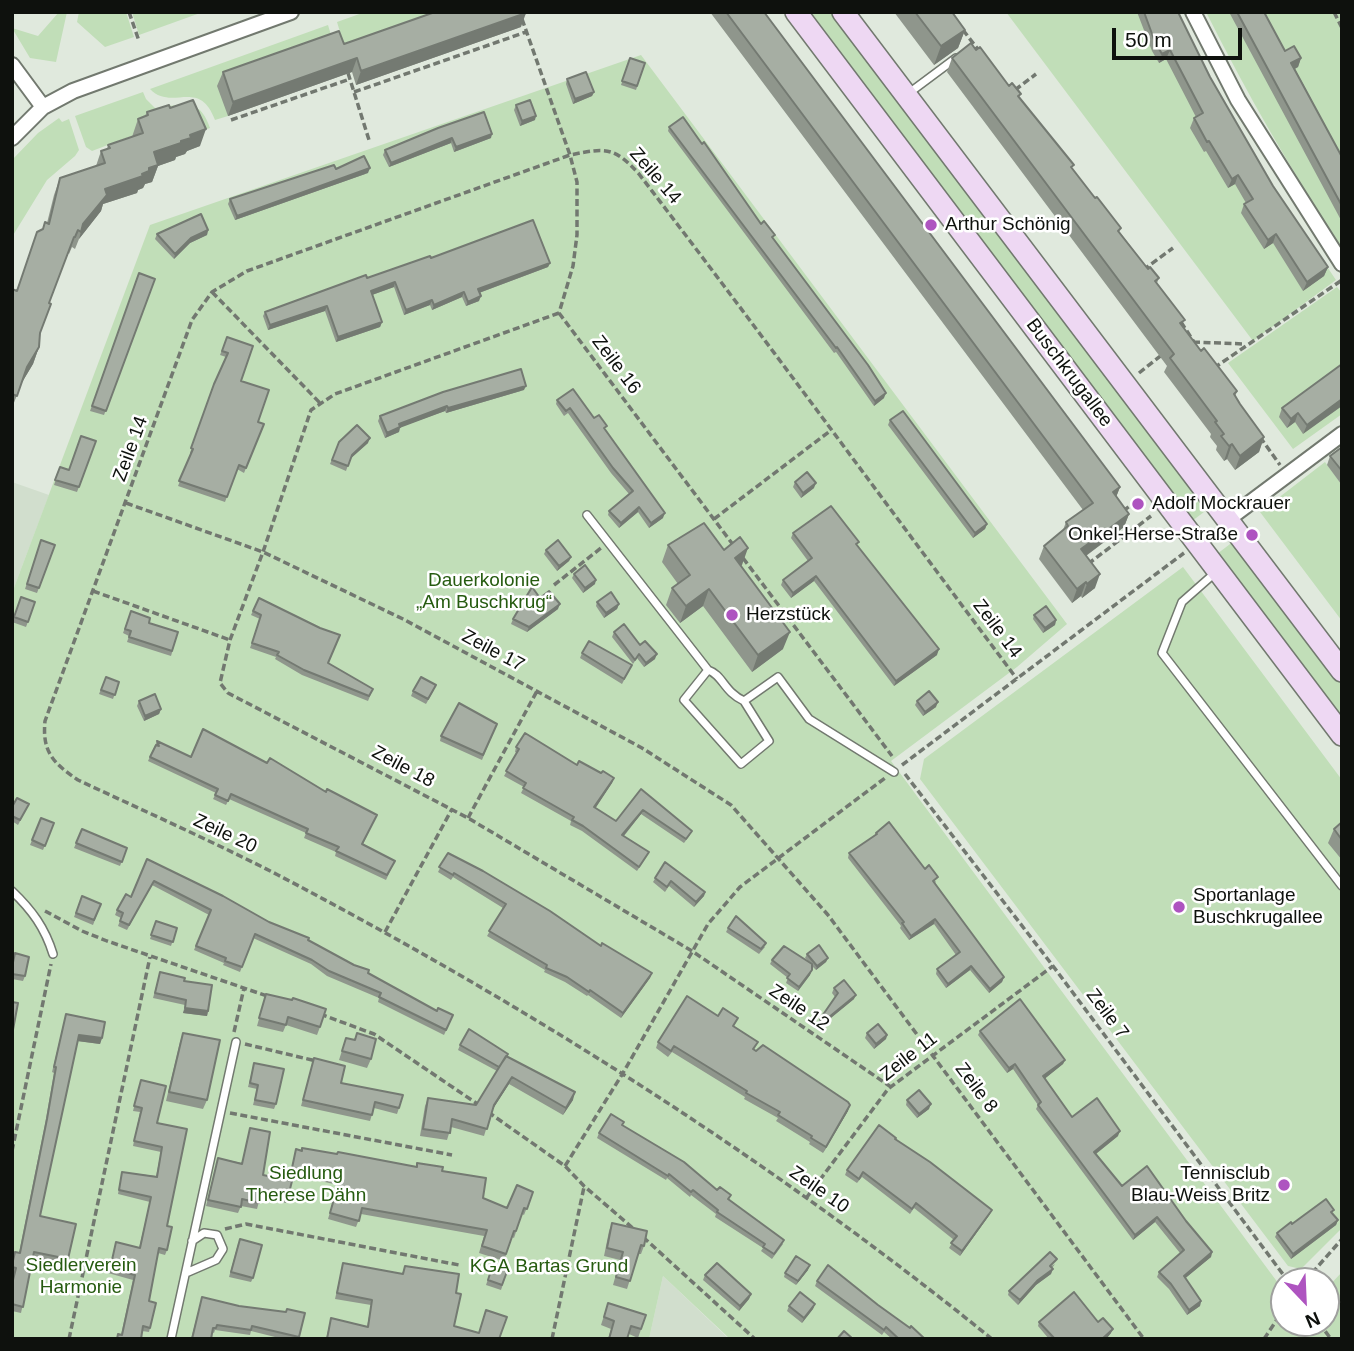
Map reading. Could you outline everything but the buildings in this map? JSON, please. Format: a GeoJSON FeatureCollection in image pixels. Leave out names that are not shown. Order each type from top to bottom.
{"type":"FeatureCollection","features":[{"type":"Feature","properties":{"kind":"main road","name":"Buschkrugallee"},"geometry":{"type":"LineString","coordinates":[[796,12],[1342,734]]}},
{"type":"Feature","properties":{"kind":"main road","name":"Buschkrugallee"},"geometry":{"type":"LineString","coordinates":[[843,12],[1342,671]]}},
{"type":"Feature","properties":{"kind":"main road"},"geometry":{"type":"LineString","coordinates":[[1197,543],[1227,520]]}},
{"type":"Feature","properties":{"kind":"street"},"geometry":{"type":"LineString","coordinates":[[12,138],[43,107],[92,83],[291,12]]}},
{"type":"Feature","properties":{"kind":"street"},"geometry":{"type":"LineString","coordinates":[[1193,12],[1238,100],[1342,264]]}},
{"type":"Feature","properties":{"kind":"street"},"geometry":{"type":"LineString","coordinates":[[12,65],[43,107]]}},
{"type":"Feature","properties":{"kind":"street"},"geometry":{"type":"LineString","coordinates":[[1227,520],[1342,434]]}},
{"type":"Feature","properties":{"kind":"lane"},"geometry":{"type":"LineString","coordinates":[[906,95],[963,52]]}},
{"type":"Feature","properties":{"kind":"lane"},"geometry":{"type":"LineString","coordinates":[[587,515],[708,670],[715,673],[730,695],[744,701],[769,741],[741,764],[684,700],[708,670]]}},
{"type":"Feature","properties":{"kind":"lane"},"geometry":{"type":"LineString","coordinates":[[1218,570],[1182,602],[1162,653],[1342,886]]}},
{"type":"Feature","properties":{"kind":"lane"},"geometry":{"type":"LineString","coordinates":[[744,701],[778,677],[809,719],[897,769]]}},
{"type":"Feature","properties":{"kind":"lane"},"geometry":{"type":"LineString","coordinates":[[12,891],[34,914],[48,937],[53,954]]}},
{"type":"Feature","properties":{"kind":"lane"},"geometry":{"type":"LineString","coordinates":[[171,1339],[236,1042]]}},
{"type":"Feature","properties":{"kind":"lane"},"geometry":{"type":"LineString","coordinates":[[186,1273],[216,1260],[223,1249],[217,1235],[204,1233],[192,1241]]}},
{"type":"Feature","properties":{"kind":"path"},"geometry":{"type":"LineString","coordinates":[[129,12],[139,41]]}},
{"type":"Feature","properties":{"kind":"path"},"geometry":{"type":"LineString","coordinates":[[1334,12],[1342,28]]}},
{"type":"Feature","properties":{"kind":"path"},"geometry":{"type":"LineString","coordinates":[[263,552],[312,410],[320,402],[335,394],[559,313],[573,266],[577,235],[577,182],[520,13]]}},
{"type":"Feature","properties":{"kind":"path"},"geometry":{"type":"LineString","coordinates":[[958,23],[981,54]]}},
{"type":"Feature","properties":{"kind":"path"},"geometry":{"type":"LineString","coordinates":[[354,93],[526,32]]}},
{"type":"Feature","properties":{"kind":"path"},"geometry":{"type":"LineString","coordinates":[[348,73],[369,140]]}},
{"type":"Feature","properties":{"kind":"path"},"geometry":{"type":"LineString","coordinates":[[1010,93],[1036,74]]}},
{"type":"Feature","properties":{"kind":"path"},"geometry":{"type":"LineString","coordinates":[[231,120],[350,79]]}},
{"type":"Feature","properties":{"kind":"path","name":"Zeile 14"},"geometry":{"type":"LineString","coordinates":[[126,503],[192,320],[212,292],[247,271],[570,155],[593,150],[615,152],[626,160],[736,301],[1017,679]]}},
{"type":"Feature","properties":{"kind":"path"},"geometry":{"type":"LineString","coordinates":[[1143,271],[1172,248]]}},
{"type":"Feature","properties":{"kind":"path"},"geometry":{"type":"LineString","coordinates":[[1205,361],[1212,370],[1342,280]]}},
{"type":"Feature","properties":{"kind":"path"},"geometry":{"type":"LineString","coordinates":[[212,292],[320,402]]}},
{"type":"Feature","properties":{"kind":"path","name":"Zeile 16"},"geometry":{"type":"LineString","coordinates":[[559,313],[897,769]]}},
{"type":"Feature","properties":{"kind":"path"},"geometry":{"type":"LineString","coordinates":[[1176,315],[1199,352]]}},
{"type":"Feature","properties":{"kind":"path"},"geometry":{"type":"LineString","coordinates":[[1189,341],[1247,345]]}},
{"type":"Feature","properties":{"kind":"path"},"geometry":{"type":"LineString","coordinates":[[1125,384],[1166,352]]}},
{"type":"Feature","properties":{"kind":"path"},"geometry":{"type":"LineString","coordinates":[[714,519],[830,430]]}},
{"type":"Feature","properties":{"kind":"path"},"geometry":{"type":"LineString","coordinates":[[1256,431],[1286,476]]}},
{"type":"Feature","properties":{"kind":"path"},"geometry":{"type":"LineString","coordinates":[[1117,516],[1138,500]]}},
{"type":"Feature","properties":{"kind":"path","name":"Zeile 17"},"geometry":{"type":"LineString","coordinates":[[126,503],[263,552],[403,619],[538,691],[642,748],[731,805],[779,858]]}},
{"type":"Feature","properties":{"kind":"path","name":"Zeile 20"},"geometry":{"type":"LineString","coordinates":[[126,503],[45,721],[43,738],[48,753],[62,769],[78,780],[274,873],[385,932],[623,1073]]}},
{"type":"Feature","properties":{"kind":"path"},"geometry":{"type":"LineString","coordinates":[[1082,569],[1151,516]]}},
{"type":"Feature","properties":{"kind":"path"},"geometry":{"type":"LineString","coordinates":[[554,585],[608,543]]}},
{"type":"Feature","properties":{"kind":"path"},"geometry":{"type":"LineString","coordinates":[[565,1166],[623,1073],[708,924],[740,887],[1197,543]]}},
{"type":"Feature","properties":{"kind":"path","name":"Zeile 18"},"geometry":{"type":"LineString","coordinates":[[263,552],[230,640],[220,683],[228,693],[452,809],[692,951]]}},
{"type":"Feature","properties":{"kind":"path"},"geometry":{"type":"LineString","coordinates":[[93,591],[230,640]]}},
{"type":"Feature","properties":{"kind":"path"},"geometry":{"type":"LineString","coordinates":[[468,818],[538,691]]}},
{"type":"Feature","properties":{"kind":"path","name":"Zeile 7"},"geometry":{"type":"LineString","coordinates":[[897,769],[1054,966],[1278,1267]]}},
{"type":"Feature","properties":{"kind":"path"},"geometry":{"type":"LineString","coordinates":[[385,932],[452,809]]}},
{"type":"Feature","properties":{"kind":"path","name":"Zeile 8"},"geometry":{"type":"LineString","coordinates":[[779,858],[828,915],[1144,1339]]}},
{"type":"Feature","properties":{"kind":"path"},"geometry":{"type":"LineString","coordinates":[[43,910],[82,931],[150,957],[281,1000]]}},
{"type":"Feature","properties":{"kind":"path","name":"Zeile 12"},"geometry":{"type":"LineString","coordinates":[[692,951],[891,1087]]}},
{"type":"Feature","properties":{"kind":"path"},"geometry":{"type":"LineString","coordinates":[[12,1151],[53,954]]}},
{"type":"Feature","properties":{"kind":"path"},"geometry":{"type":"LineString","coordinates":[[69,1339],[150,957]]}},
{"type":"Feature","properties":{"kind":"path","name":"Zeile 11"},"geometry":{"type":"LineString","coordinates":[[807,1197],[891,1087],[1054,966]]}},
{"type":"Feature","properties":{"kind":"path"},"geometry":{"type":"LineString","coordinates":[[244,988],[233,1041],[318,1062]]}},
{"type":"Feature","properties":{"kind":"path"},"geometry":{"type":"LineString","coordinates":[[318,1013],[374,1034],[565,1166],[755,1339]]}},
{"type":"Feature","properties":{"kind":"path","name":"Zeile 10"},"geometry":{"type":"LineString","coordinates":[[623,1073],[807,1197],[916,1277],[992,1339]]}},
{"type":"Feature","properties":{"kind":"path"},"geometry":{"type":"LineString","coordinates":[[221,1111],[452,1155]]}},
{"type":"Feature","properties":{"kind":"path"},"geometry":{"type":"LineString","coordinates":[[552,1339],[584,1186]]}},
{"type":"Feature","properties":{"kind":"path"},"geometry":{"type":"LineString","coordinates":[[196,1222],[226,1229],[246,1224],[459,1265]]}},
{"type":"Feature","properties":{"kind":"path"},"geometry":{"type":"LineString","coordinates":[[1318,1267],[1342,1239]]}},
{"type":"Feature","properties":{"kind":"shaded area"},"geometry":{"type":"Polygon","coordinates":[[[12,482],[49,495],[12,593],[12,482]]]}},
{"type":"Feature","properties":{"kind":"shaded area"},"geometry":{"type":"Polygon","coordinates":[[[663,1276],[729,1339],[649,1339],[663,1276]]]}},
{"type":"Feature","properties":{"kind":"green space"},"geometry":{"type":"Polygon","coordinates":[[[59,12],[67,12],[56,62],[30,58],[12,28],[38,36],[59,12]]]}},
{"type":"Feature","properties":{"kind":"green space"},"geometry":{"type":"Polygon","coordinates":[[[79,12],[126,12],[134,37],[105,47],[77,22],[79,12]]]}},
{"type":"Feature","properties":{"kind":"green space"},"geometry":{"type":"Polygon","coordinates":[[[132,12],[203,12],[139,35],[132,12]]]}},
{"type":"Feature","properties":{"kind":"green space"},"geometry":{"type":"Polygon","coordinates":[[[365,12],[470,12],[347,55],[337,22],[365,12]]]}},
{"type":"Feature","properties":{"kind":"green space"},"geometry":{"type":"Polygon","coordinates":[[[811,12],[834,12],[1208,509],[1192,521],[811,12]]]}},
{"type":"Feature","properties":{"kind":"green space"},"geometry":{"type":"Polygon","coordinates":[[[1006,12],[1179,12],[1207,72],[1240,131],[1336,280],[1253,341],[1006,12]]]}},
{"type":"Feature","properties":{"kind":"green space"},"geometry":{"type":"Polygon","coordinates":[[[1206,12],[1342,12],[1342,248],[1271,132],[1206,12]]]}},
{"type":"Feature","properties":{"kind":"green space"},"geometry":{"type":"Polygon","coordinates":[[[328,25],[334,45],[228,116],[215,120],[209,107],[201,100],[193,97],[167,97],[150,89],[328,25]]]}},
{"type":"Feature","properties":{"kind":"green space","name":"Dauerkolonie „Am Buschkrug“"},"geometry":{"type":"Polygon","coordinates":[[[641,55],[1067,624],[1017,667],[891,761],[1270,1272],[1270,1337],[1340,1337],[1342,1272],[1342,1339],[730,1339],[663,1276],[649,1339],[12,1339],[12,593],[150,225],[641,55]]]}},
{"type":"Feature","properties":{"kind":"green space"},"geometry":{"type":"Polygon","coordinates":[[[143,92],[155,108],[182,105],[195,107],[206,118],[210,128],[193,134],[142,132],[92,151],[86,147],[75,116],[143,92]]]}},
{"type":"Feature","properties":{"kind":"green space"},"geometry":{"type":"Polygon","coordinates":[[[59,118],[62,122],[69,119],[79,150],[47,180],[12,237],[12,160],[38,133],[59,118]]]}},
{"type":"Feature","properties":{"kind":"green space"},"geometry":{"type":"Polygon","coordinates":[[[1337,287],[1342,293],[1342,414],[1293,449],[1228,363],[1337,287]]]}},
{"type":"Feature","properties":{"kind":"green space"},"geometry":{"type":"Polygon","coordinates":[[[1325,462],[1342,485],[1342,621],[1260,512],[1325,462]]]}},
{"type":"Feature","properties":{"kind":"green space"},"geometry":{"type":"Polygon","coordinates":[[[1234,541],[1342,686],[1342,721],[1217,554],[1234,541]]]}},
{"type":"Feature","properties":{"kind":"green space","name":"Sportanlage Buschkrugallee"},"geometry":{"type":"Polygon","coordinates":[[[1183,567],[1342,780],[1342,1228],[1303,1267],[1288,1266],[920,779],[924,759],[1183,567]]]}},
{"type":"Feature","properties":{"kind":"place","name":"Arthur Schönig"},"geometry":{"type":"Point","coordinates":[931,225]}},
{"type":"Feature","properties":{"kind":"place","name":"Adolf Mockrauer"},"geometry":{"type":"Point","coordinates":[1138,504]}},
{"type":"Feature","properties":{"kind":"place","name":"Onkel-Herse-Straße"},"geometry":{"type":"Point","coordinates":[1252,535]}},
{"type":"Feature","properties":{"kind":"place","name":"Herzstück"},"geometry":{"type":"Point","coordinates":[732,615]}},
{"type":"Feature","properties":{"kind":"place","name":"Sportanlage Buschkrugallee"},"geometry":{"type":"Point","coordinates":[1179,907]}},
{"type":"Feature","properties":{"kind":"place","name":"Tennisclub Blau-Weiss Britz"},"geometry":{"type":"Point","coordinates":[1284,1185]}},
{"type":"Feature","properties":{"kind":"park label","name":"Siedlung Therese Dähn"},"geometry":{"type":"Point","coordinates":[306,1185]}},
{"type":"Feature","properties":{"kind":"park label","name":"KGA Bartas Grund"},"geometry":{"type":"Point","coordinates":[549,1267]}},
{"type":"Feature","properties":{"kind":"park label","name":"Siedlerverein Harmonie"},"geometry":{"type":"Point","coordinates":[81,1277]}}]}
